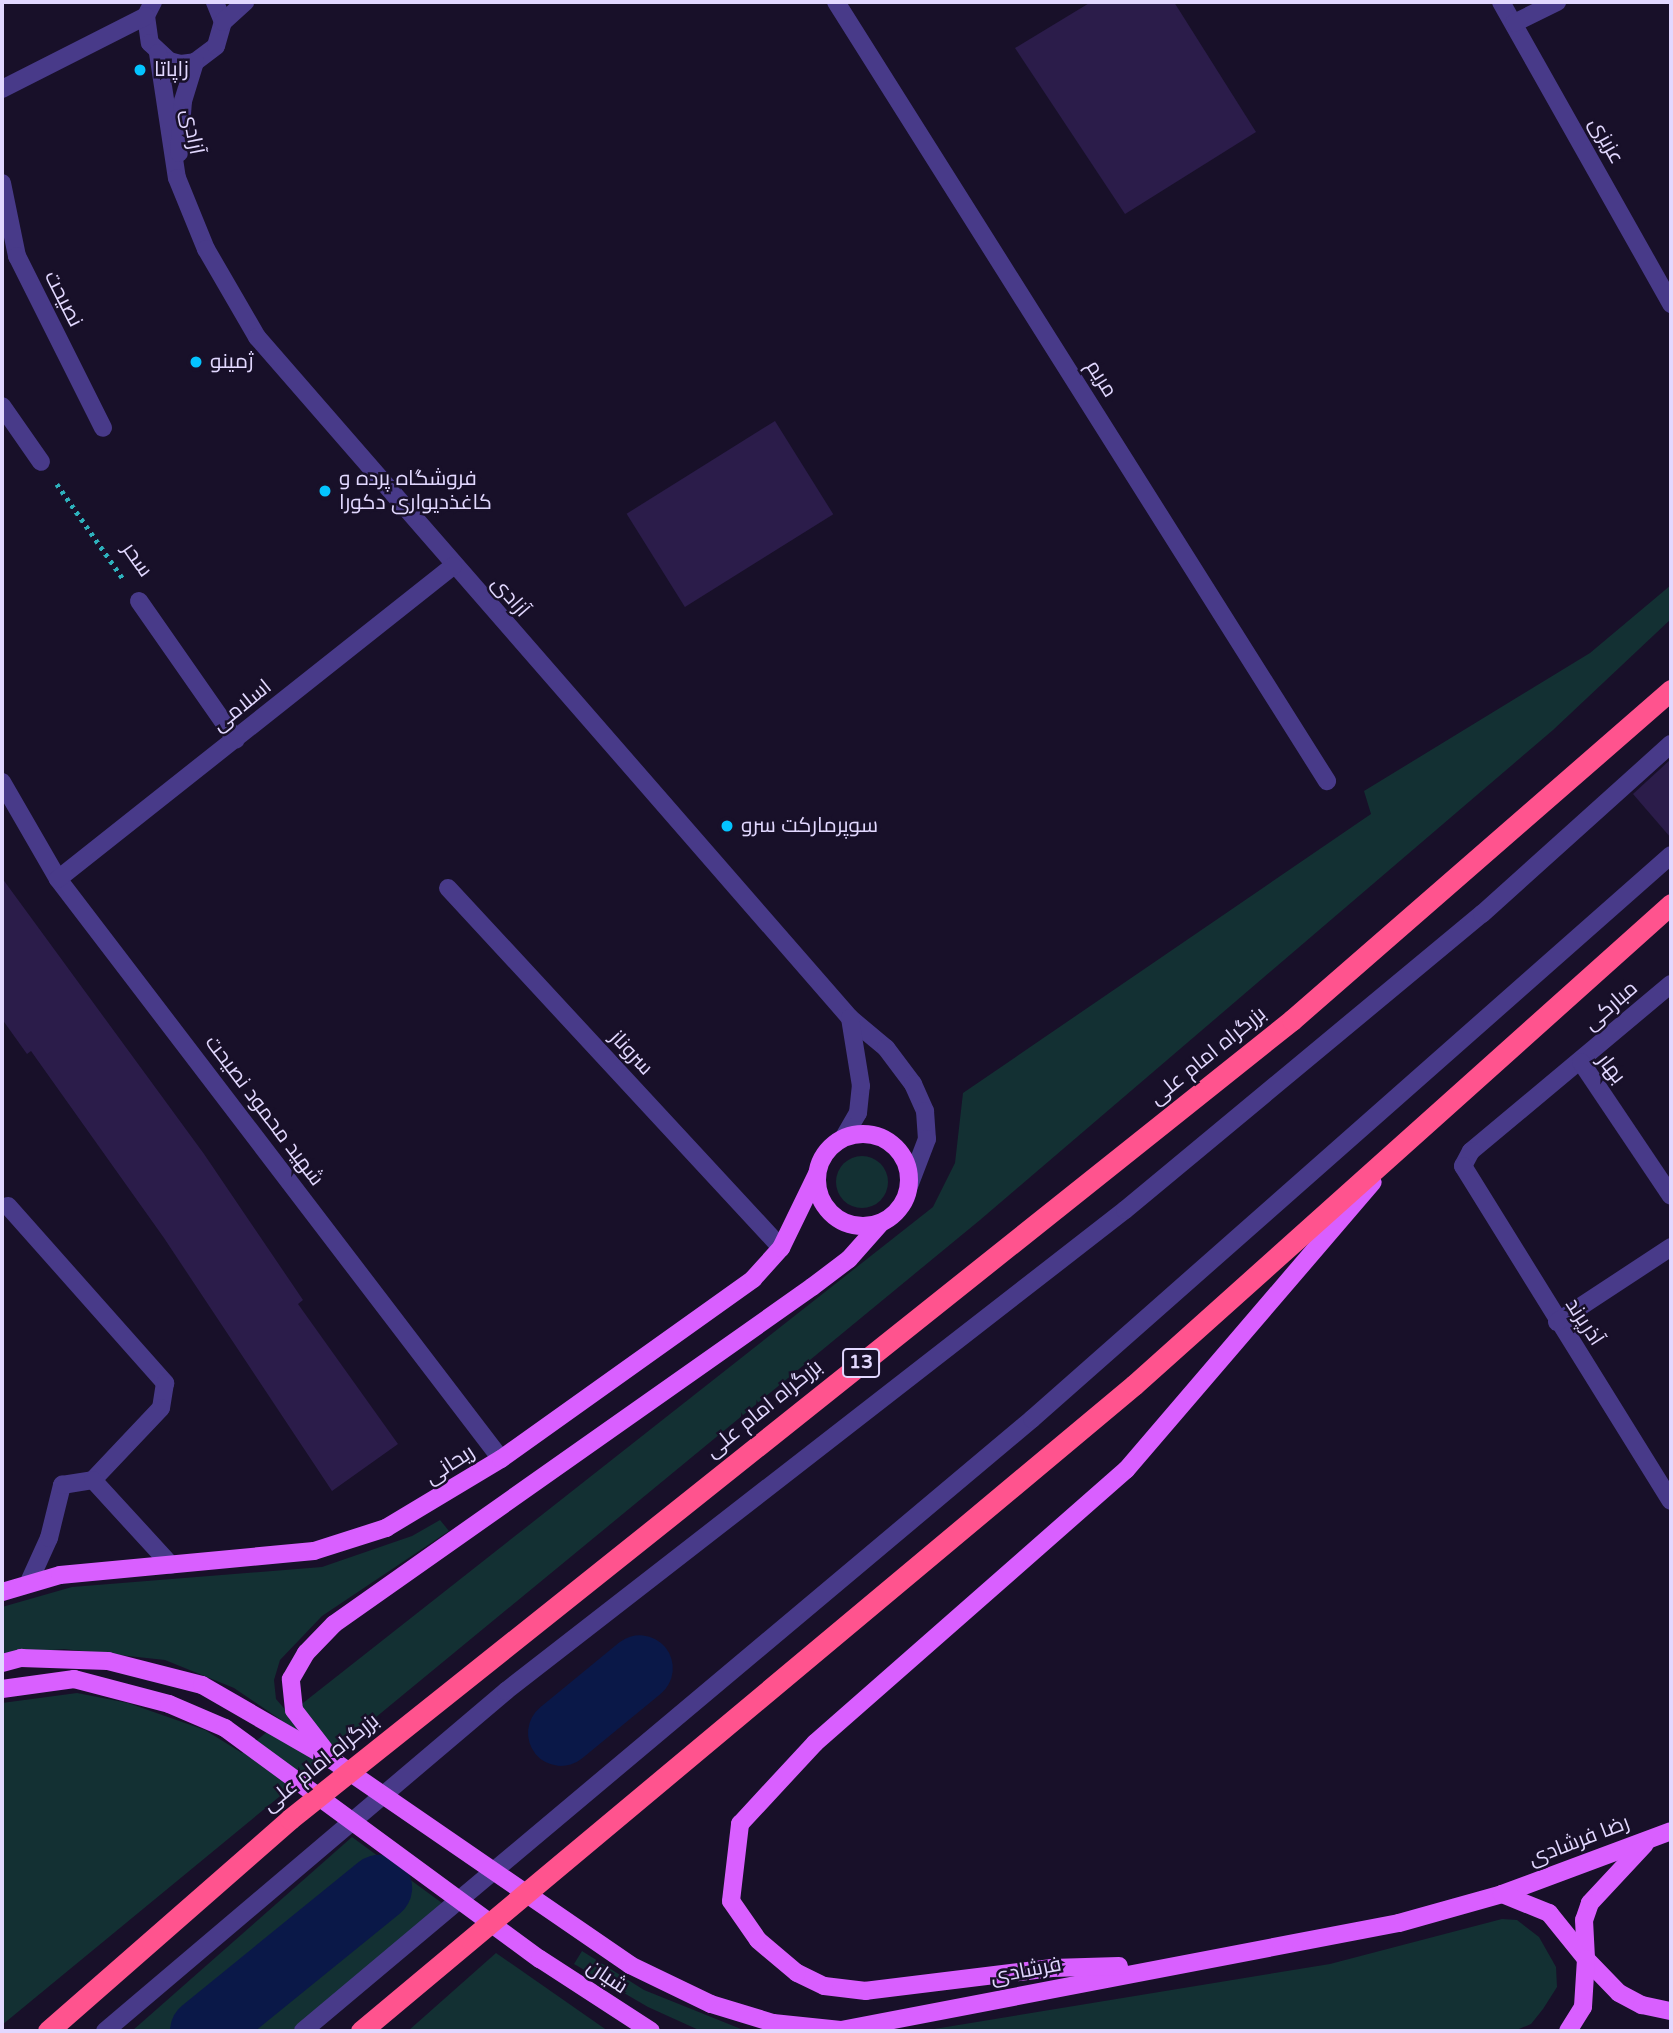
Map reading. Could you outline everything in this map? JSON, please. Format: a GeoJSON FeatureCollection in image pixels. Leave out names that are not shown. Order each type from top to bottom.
{"type":"FeatureCollection","features":[{"type":"Feature","properties":{"kind":"highway","name":"بزرگراه امام علی"},"geometry":{"type":"LineString","coordinates":[[48,2031],[290,1819],[1292,1020],[1671,690]]}},
{"type":"Feature","properties":{"kind":"highway"},"geometry":{"type":"LineString","coordinates":[[361,2031],[1134,1385],[1404,1147],[1671,904]]}},
{"type":"Feature","properties":{"kind":"main road"},"geometry":{"type":"LineString","coordinates":[[332,1760],[294,1710],[291,1679],[306,1653],[334,1624],[849,1259],[881,1223],[900,1208],[909,1186],[904,1158],[885,1139],[844,1138],[826,1152],[817,1174],[824,1206],[835,1217],[850,1224],[881,1223]]}},
{"type":"Feature","properties":{"kind":"main road"},"geometry":{"type":"LineString","coordinates":[[1168,1965],[1052,1968],[866,1991],[824,1986],[797,1973],[758,1940],[731,1901],[740,1824],[815,1743],[1126,1470],[1404,1147]]}},
{"type":"Feature","properties":{"kind":"main road","name":"ریحانی"},"geometry":{"type":"LineString","coordinates":[[2,1592],[29,1582],[314,1551],[358,1539],[442,1498],[753,1279],[781,1248],[817,1174]]}},
{"type":"Feature","properties":{"kind":"main road"},"geometry":{"type":"LineString","coordinates":[[2,1663],[62,1658],[158,1671],[202,1685],[332,1760]]}},
{"type":"Feature","properties":{"kind":"main road","name":"شیان"},"geometry":{"type":"LineString","coordinates":[[2,1689],[74,1679],[126,1689],[225,1728],[252,1745],[540,1959],[651,2031]]}},
{"type":"Feature","properties":{"kind":"main road","name":"فرشادی"},"geometry":{"type":"LineString","coordinates":[[332,1760],[630,1965],[712,2004],[773,2023],[841,2030],[1168,1965],[1399,1923],[1502,1894]]}},
{"type":"Feature","properties":{"kind":"main road","name":"رضا فرشادی"},"geometry":{"type":"LineString","coordinates":[[1502,1894],[1671,1831]]}},
{"type":"Feature","properties":{"kind":"main road"},"geometry":{"type":"LineString","coordinates":[[1568,2031],[1583,2007],[1586,1959],[1584,1920],[1590,1903],[1653,1838]]}},
{"type":"Feature","properties":{"kind":"main road"},"geometry":{"type":"LineString","coordinates":[[1502,1894],[1549,1913],[1586,1959],[1619,1993],[1642,2005],[1671,2011]]}},
{"type":"Feature","properties":{"kind":"street"},"geometry":{"type":"LineString","coordinates":[[215,2],[223,22]]}},
{"type":"Feature","properties":{"kind":"street"},"geometry":{"type":"LineString","coordinates":[[158,53],[169,61],[195,62],[216,46],[223,22],[245,2]]}},
{"type":"Feature","properties":{"kind":"street","name":"مریم"},"geometry":{"type":"LineString","coordinates":[[836,2],[1327,781]]}},
{"type":"Feature","properties":{"kind":"street","name":"عزیزی"},"geometry":{"type":"LineString","coordinates":[[1501,2],[1671,304]]}},
{"type":"Feature","properties":{"kind":"street"},"geometry":{"type":"LineString","coordinates":[[1514,23],[1556,2]]}},
{"type":"Feature","properties":{"kind":"street"},"geometry":{"type":"LineString","coordinates":[[2,89],[150,6]]}},
{"type":"Feature","properties":{"kind":"street","name":"آزادی"},"geometry":{"type":"LineString","coordinates":[[150,6],[146,30],[158,53],[177,178],[206,249],[257,337],[453,566],[850,1018],[886,1048],[914,1084],[925,1111],[927,1139],[909,1186]]}},
{"type":"Feature","properties":{"kind":"street","name":"آزادی"},"geometry":{"type":"LineString","coordinates":[[177,178],[183,101],[195,62]]}},
{"type":"Feature","properties":{"kind":"street","name":"نصیحت"},"geometry":{"type":"LineString","coordinates":[[2,183],[9,260],[103,428]]}},
{"type":"Feature","properties":{"kind":"street"},"geometry":{"type":"LineString","coordinates":[[2,405],[41,462]]}},
{"type":"Feature","properties":{"kind":"street","name":"اسلامی"},"geometry":{"type":"LineString","coordinates":[[58,879],[453,566]]}},
{"type":"Feature","properties":{"kind":"street","name":"سحر"},"geometry":{"type":"LineString","coordinates":[[139,601],[236,740]]}},
{"type":"Feature","properties":{"kind":"street"},"geometry":{"type":"LineString","coordinates":[[105,2031],[526,1674],[1125,1210],[1482,914],[1671,744]]}},
{"type":"Feature","properties":{"kind":"street","name":"شهید محمود نصیحت"},"geometry":{"type":"LineString","coordinates":[[2,782],[58,879],[501,1459]]}},
{"type":"Feature","properties":{"kind":"street"},"geometry":{"type":"LineString","coordinates":[[303,2031],[1032,1419],[1671,855]]}},
{"type":"Feature","properties":{"kind":"street","name":"سروناز"},"geometry":{"type":"LineString","coordinates":[[448,888],[781,1248]]}},
{"type":"Feature","properties":{"kind":"street","name":"مبارکی"},"geometry":{"type":"LineString","coordinates":[[1581,1062],[1671,984]]}},
{"type":"Feature","properties":{"kind":"street"},"geometry":{"type":"LineString","coordinates":[[844,1138],[858,1113],[861,1086],[850,1018]]}},
{"type":"Feature","properties":{"kind":"street","name":"بهار"},"geometry":{"type":"LineString","coordinates":[[1463,1166],[1471,1151],[1581,1062],[1671,1196]]}},
{"type":"Feature","properties":{"kind":"street","name":"آذرپرند"},"geometry":{"type":"LineString","coordinates":[[1463,1166],[1557,1322],[1671,1501]]}},
{"type":"Feature","properties":{"kind":"street"},"geometry":{"type":"LineString","coordinates":[[8,1206],[165,1383],[161,1408],[93,1480],[62,1485],[49,1538],[29,1582]]}},
{"type":"Feature","properties":{"kind":"street"},"geometry":{"type":"LineString","coordinates":[[1557,1322],[1671,1247]]}},
{"type":"Feature","properties":{"kind":"street"},"geometry":{"type":"LineString","coordinates":[[93,1480],[171,1565]]}},
{"type":"Feature","properties":{"kind":"path","name":"سحر"},"geometry":{"type":"LineString","coordinates":[[41,462],[139,601]]}},
{"type":"Feature","properties":{"kind":"green space"},"geometry":{"type":"Polygon","coordinates":[[[1671,585],[1671,619],[1553,730],[980,1220],[2,2025],[2,1703],[77,1693],[128,1703],[205,1730],[242,1753],[281,1720],[234,1688],[165,1660],[64,1649],[2,1654],[2,1607],[72,1587],[322,1567],[412,1536],[440,1520],[449,1531],[322,1616],[280,1660],[274,1680],[276,1699],[289,1714],[933,1207],[955,1163],[963,1093],[1371,814],[1364,791],[1590,653],[1671,585]]]}},
{"type":"Feature","properties":{"kind":"green space"},"geometry":{"type":"Polygon","coordinates":[[[862,1156],[872,1158],[880,1164],[886,1172],[886,1192],[880,1200],[872,1206],[862,1208],[852,1206],[844,1200],[838,1192],[836,1182],[838,1172],[844,1164],[852,1158],[862,1156]]]}},
{"type":"Feature","properties":{"kind":"green space"},"geometry":{"type":"Polygon","coordinates":[[[352,1837],[442,1903],[292,2031],[132,2031],[352,1837]]]}},
{"type":"Feature","properties":{"kind":"green space"},"geometry":{"type":"Polygon","coordinates":[[[1502,1919],[1517,1920],[1539,1937],[1556,1967],[1557,1987],[1543,2009],[1531,2024],[1514,2031],[922,2031],[1330,1964],[1502,1919]]]}},
{"type":"Feature","properties":{"kind":"green space"},"geometry":{"type":"Polygon","coordinates":[[[582,1951],[644,1990],[746,2031],[701,2031],[648,2007],[574,1964],[582,1951]]]}},
{"type":"Feature","properties":{"kind":"green space"},"geometry":{"type":"Polygon","coordinates":[[[496,1953],[608,2031],[408,2031],[496,1953]]]}},
{"type":"Feature","properties":{"kind":"building"},"geometry":{"type":"Polygon","coordinates":[[[1091,2],[1174,2],[1256,132],[1125,214],[1015,48],[1091,2]]]}},
{"type":"Feature","properties":{"kind":"building"},"geometry":{"type":"Polygon","coordinates":[[[775,421],[833,514],[685,607],[627,514],[775,421]]]}},
{"type":"Feature","properties":{"kind":"building"},"geometry":{"type":"Polygon","coordinates":[[[1671,759],[1671,838],[1633,794],[1671,759]]]}},
{"type":"Feature","properties":{"kind":"building"},"geometry":{"type":"Polygon","coordinates":[[[2,878],[204,1154],[303,1300],[298,1304],[398,1444],[332,1491],[164,1238],[31,1051],[27,1054],[2,1019],[2,878]]]}},
{"type":"Feature","properties":{"kind":"waterway"},"geometry":{"type":"LineString","coordinates":[[561,1733],[640,1668]]}},
{"type":"Feature","properties":{"kind":"waterway"},"geometry":{"type":"LineString","coordinates":[[203,2031],[379,1888]]}},
{"type":"Feature","properties":{"kind":"place","name":"زاپاتا"},"geometry":{"type":"Point","coordinates":[140,70]}},
{"type":"Feature","properties":{"kind":"place","name":"ژمینو"},"geometry":{"type":"Point","coordinates":[196,362]}},
{"type":"Feature","properties":{"kind":"place","name":"فروشگاه پرده و کاغذدیواری دکورا"},"geometry":{"type":"Point","coordinates":[325,491]}},
{"type":"Feature","properties":{"kind":"place","name":"سوپرمارکت سرو"},"geometry":{"type":"Point","coordinates":[727,826]}}]}
